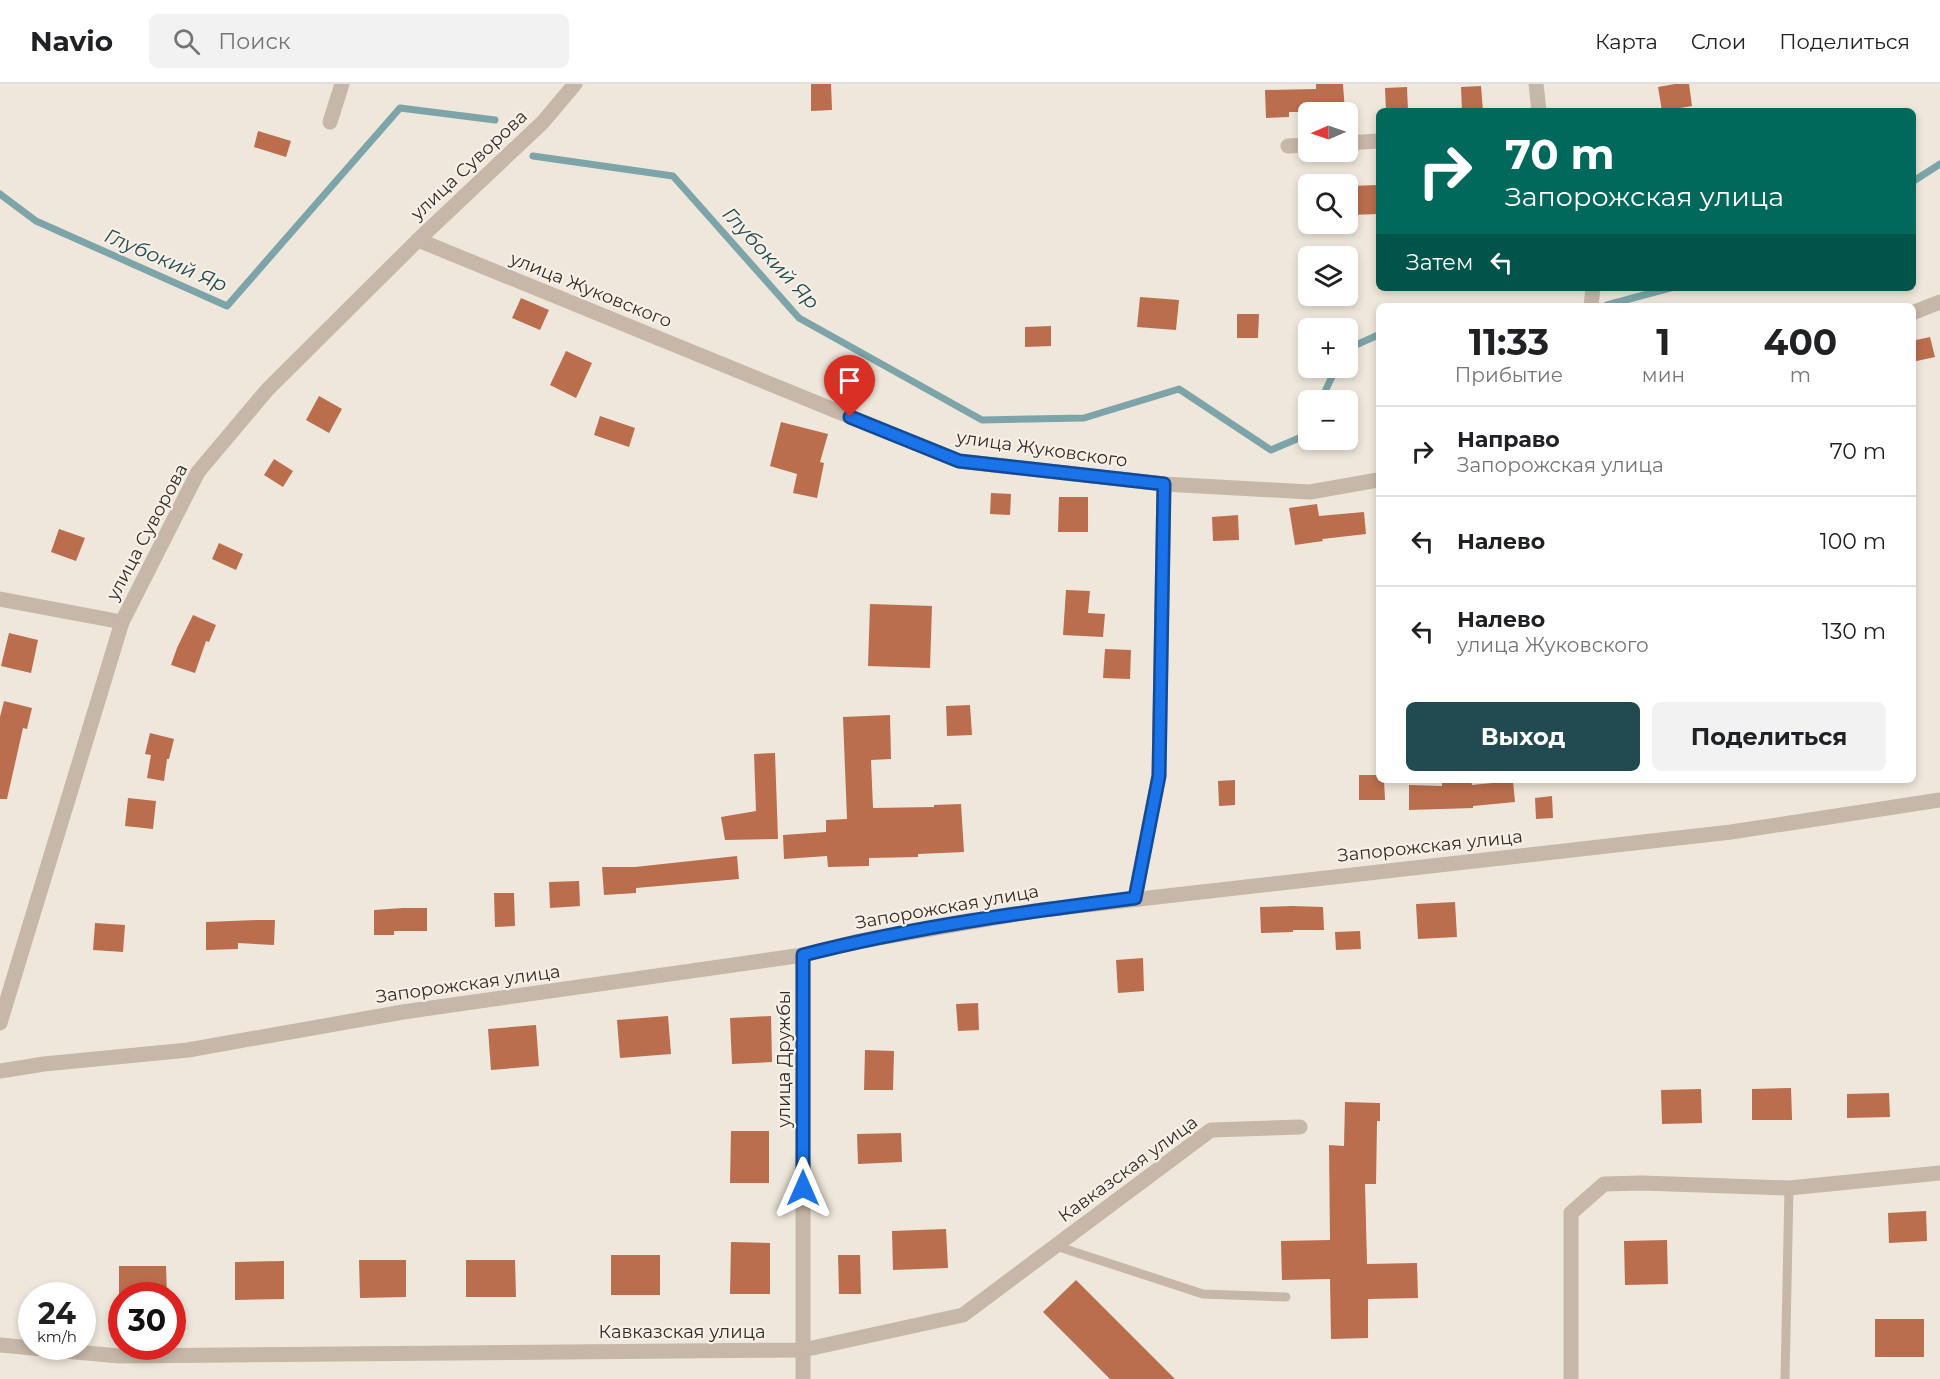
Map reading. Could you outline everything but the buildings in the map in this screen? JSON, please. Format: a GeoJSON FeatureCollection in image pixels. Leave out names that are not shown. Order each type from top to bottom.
{"type":"FeatureCollection","features":[{"type":"Feature","properties":{"kind":"street"},"geometry":{"type":"LineString","coordinates":[[330,122],[342,84]]}},
{"type":"Feature","properties":{"kind":"street","name":"улица Суворова"},"geometry":{"type":"LineString","coordinates":[[0,1023],[122,622],[198,472],[268,389],[418,240],[543,122],[575,84]]}},
{"type":"Feature","properties":{"kind":"street"},"geometry":{"type":"LineString","coordinates":[[1536,84],[1539,108]]}},
{"type":"Feature","properties":{"kind":"street"},"geometry":{"type":"LineString","coordinates":[[1358,142],[1376,141]]}},
{"type":"Feature","properties":{"kind":"street"},"geometry":{"type":"LineString","coordinates":[[1288,146],[1298,146]]}},
{"type":"Feature","properties":{"kind":"street","name":"улица Жуковского"},"geometry":{"type":"LineString","coordinates":[[418,240],[959,461],[1164,484],[1310,492],[1376,480]]}},
{"type":"Feature","properties":{"kind":"street"},"geometry":{"type":"LineString","coordinates":[[1916,311],[1940,302]]}},
{"type":"Feature","properties":{"kind":"street"},"geometry":{"type":"LineString","coordinates":[[1135,898],[1159,776],[1164,484]]}},
{"type":"Feature","properties":{"kind":"street"},"geometry":{"type":"LineString","coordinates":[[0,599],[122,622]]}},
{"type":"Feature","properties":{"kind":"street","name":"Запорожская улица"},"geometry":{"type":"LineString","coordinates":[[0,1071],[44,1064],[188,1050],[403,1012],[803,955],[866,940],[1034,911],[1731,832],[1940,800]]}},
{"type":"Feature","properties":{"kind":"street","name":"улица Дружбы"},"geometry":{"type":"LineString","coordinates":[[803,955],[803,1379]]}},
{"type":"Feature","properties":{"kind":"street","name":"Кавказская улица"},"geometry":{"type":"LineString","coordinates":[[0,1345],[119,1356],[803,1350],[963,1315],[1211,1130],[1300,1127]]}},
{"type":"Feature","properties":{"kind":"street"},"geometry":{"type":"LineString","coordinates":[[1571,1379],[1571,1213],[1604,1184],[1642,1183],[1789,1188],[1940,1173]]}},
{"type":"Feature","properties":{"kind":"lane"},"geometry":{"type":"LineString","coordinates":[[1785,1379],[1789,1188]]}},
{"type":"Feature","properties":{"kind":"lane"},"geometry":{"type":"LineString","coordinates":[[1056,1246],[1203,1294],[1286,1296]]}},
{"type":"Feature","properties":{"kind":"waterway","name":"Глубокий Яр"},"geometry":{"type":"LineString","coordinates":[[0,194],[36,221],[227,306],[400,108],[495,120]]}},
{"type":"Feature","properties":{"kind":"waterway","name":"Глубокий Яр"},"geometry":{"type":"LineString","coordinates":[[533,156],[673,176],[799,318],[982,420],[1084,418],[1179,389],[1271,450],[1298,439]]}},
{"type":"Feature","properties":{"kind":"waterway","name":"Глубокий Яр"},"geometry":{"type":"LineString","coordinates":[[1916,179],[1940,164]]}},
{"type":"Feature","properties":{"kind":"waterway","name":"Глубокий Яр"},"geometry":{"type":"LineString","coordinates":[[1614,303],[1659,291]]}},
{"type":"Feature","properties":{"kind":"waterway","name":"Глубокий Яр"},"geometry":{"type":"LineString","coordinates":[[1358,344],[1376,336]]}},
{"type":"Feature","properties":{"kind":"waterway","name":"Глубокий Яр"},"geometry":{"type":"LineString","coordinates":[[1326,390],[1331,378]]}},
{"type":"Feature","properties":{"kind":"route"},"geometry":{"type":"LineString","coordinates":[[803,1188],[803,955],[900,934],[1034,911],[1135,898],[1159,776],[1164,484],[959,461],[850,417]]}}]}
